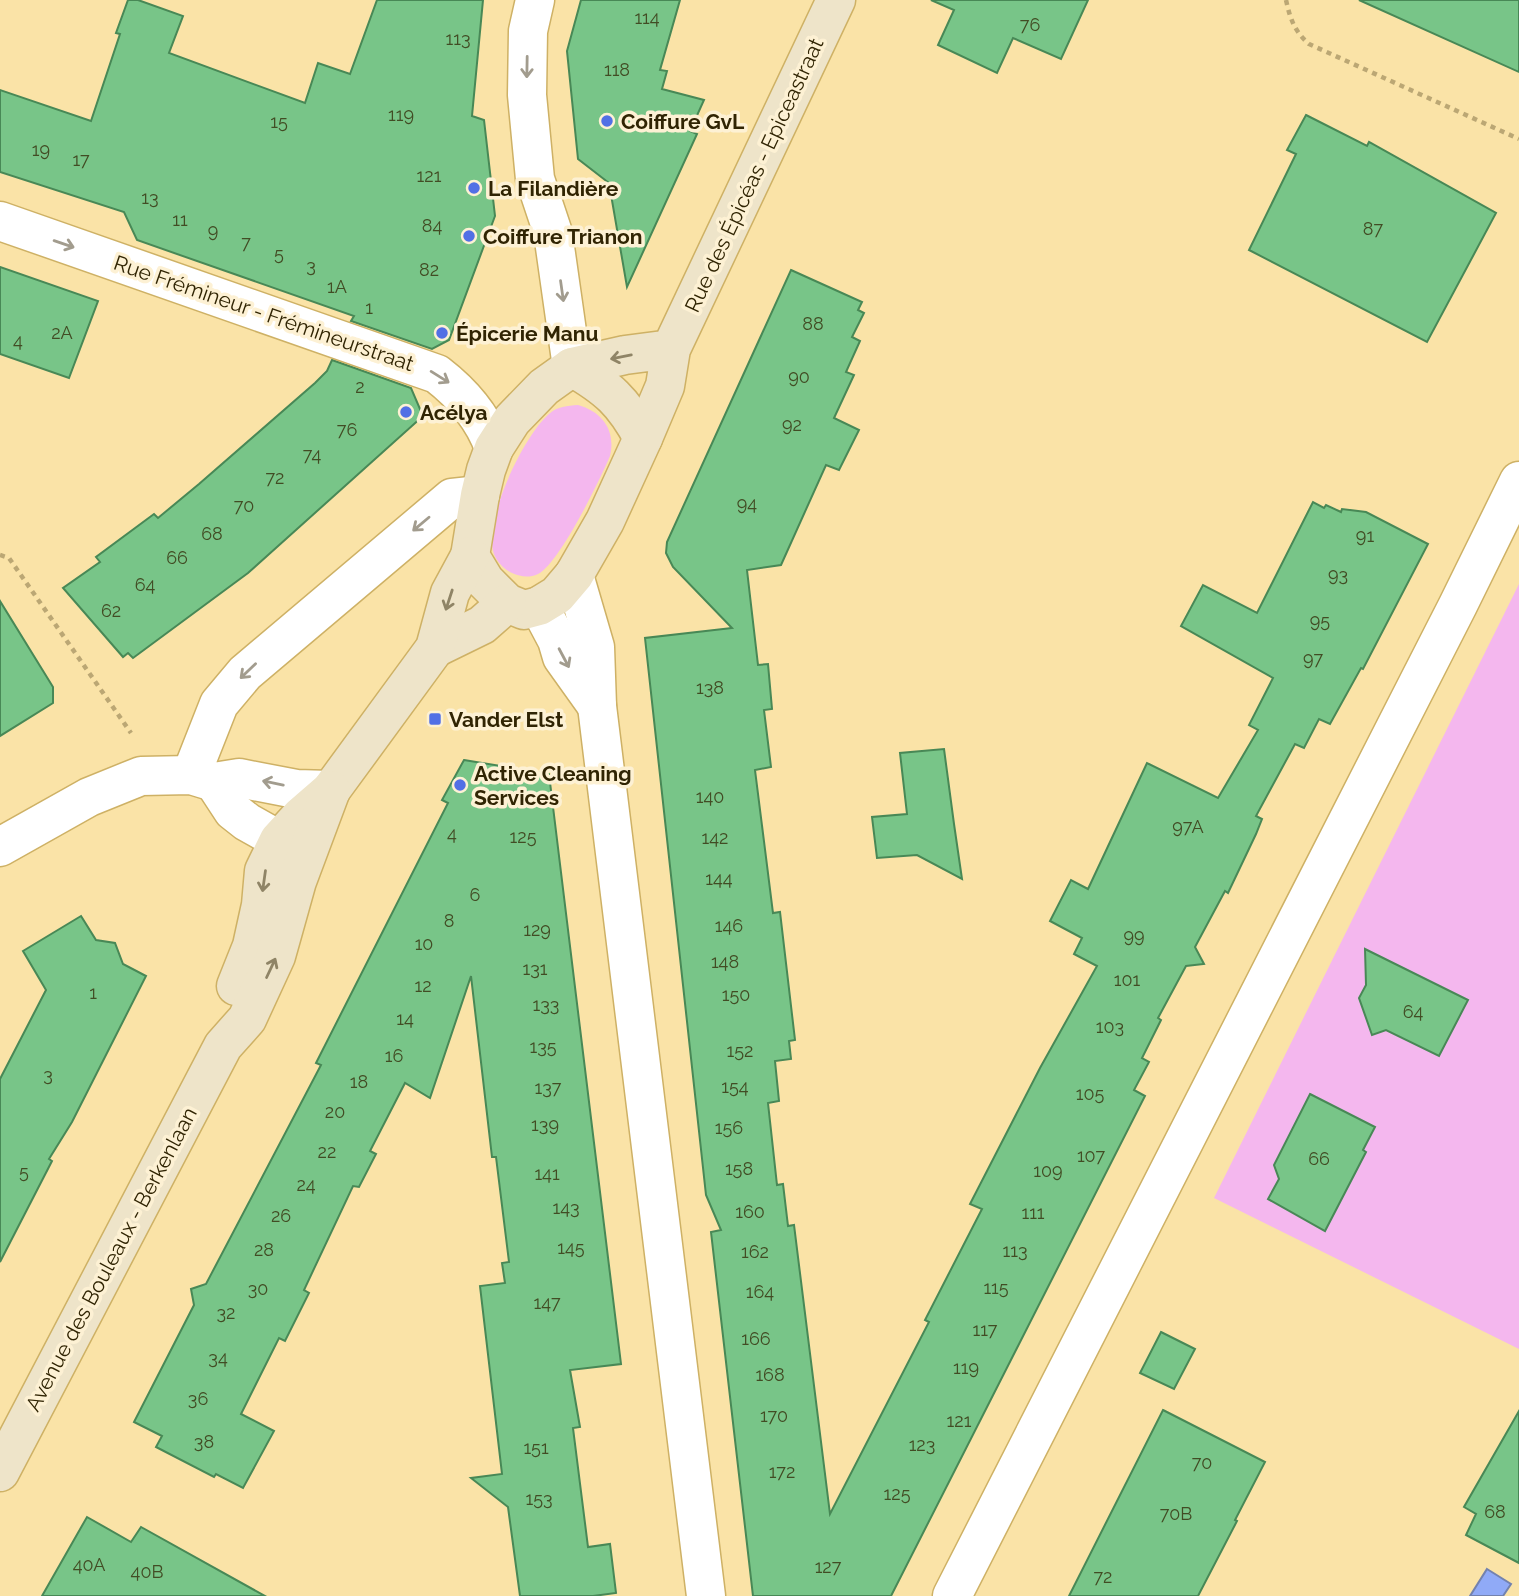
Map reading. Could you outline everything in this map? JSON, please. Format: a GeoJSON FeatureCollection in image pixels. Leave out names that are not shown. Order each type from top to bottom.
{"type":"FeatureCollection","features":[{"type":"Feature","properties":{"kind":"street"},"geometry":{"type":"LineString","coordinates":[[535,0],[528,31],[527,95],[535,179],[553,233],[572,367]]}},
{"type":"Feature","properties":{"kind":"street","name":"Rue des Épicéas - Epiceastraat"},"geometry":{"type":"LineString","coordinates":[[523,605],[557,596],[574,575],[605,521],[665,386],[671,349],[836,0]]}},
{"type":"Feature","properties":{"kind":"street","name":"Rue Frémineur - Frémineurstraat"},"geometry":{"type":"LineString","coordinates":[[0,221],[437,374],[455,387],[470,405],[486,427],[494,448]]}},
{"type":"Feature","properties":{"kind":"street"},"geometry":{"type":"LineString","coordinates":[[597,706],[562,657],[557,640],[523,605],[485,581],[470,555],[480,495],[494,448],[512,420],[544,387],[572,367],[625,355],[671,349]]}},
{"type":"Feature","properties":{"kind":"street"},"geometry":{"type":"LineString","coordinates":[[572,367],[601,384],[628,411],[643,438]]}},
{"type":"Feature","properties":{"kind":"street"},"geometry":{"type":"LineString","coordinates":[[952,1596],[1519,481]]}},
{"type":"Feature","properties":{"kind":"street"},"geometry":{"type":"LineString","coordinates":[[202,778],[219,704],[245,673],[452,498],[480,495]]}},
{"type":"Feature","properties":{"kind":"street","name":"Avenue des Bouleaux - Berkenlaan"},"geometry":{"type":"LineString","coordinates":[[0,1472],[223,1046],[247,1019],[276,956],[295,840],[436,648],[450,593],[470,555]]}},
{"type":"Feature","properties":{"kind":"street"},"geometry":{"type":"LineString","coordinates":[[574,575],[595,647],[597,706],[706,1596]]}},
{"type":"Feature","properties":{"kind":"street","name":"Avenue des Bouleaux - Berkenlaan"},"geometry":{"type":"LineString","coordinates":[[436,648],[523,605]]}},
{"type":"Feature","properties":{"kind":"street"},"geometry":{"type":"LineString","coordinates":[[0,847],[89,797],[141,776],[239,778],[296,789],[331,790]]}},
{"type":"Feature","properties":{"kind":"street"},"geometry":{"type":"LineString","coordinates":[[202,778],[247,822],[295,840]]}},
{"type":"Feature","properties":{"kind":"path"},"geometry":{"type":"LineString","coordinates":[[1286,0],[1294,27],[1309,44],[1519,139]]}},
{"type":"Feature","properties":{"kind":"path"},"geometry":{"type":"LineString","coordinates":[[0,555],[9,558],[136,741]]}},
{"type":"Feature","properties":{"kind":"shaded area"},"geometry":{"type":"Polygon","coordinates":[[[578,405],[594,412],[606,424],[611,438],[610,456],[578,520],[547,567],[538,574],[528,576],[509,572],[497,560],[492,540],[494,522],[508,480],[528,440],[549,414],[556,409],[578,405]]]}},
{"type":"Feature","properties":{"kind":"shaded area"},"geometry":{"type":"Polygon","coordinates":[[[1519,584],[1519,1349],[1214,1198],[1519,584]]]}},
{"type":"Feature","properties":{"kind":"water"},"geometry":{"type":"Polygon","coordinates":[[[1487,1569],[1511,1584],[1503,1596],[1470,1596],[1487,1569]]]}},
{"type":"Feature","properties":{"kind":"building"},"geometry":{"type":"Polygon","coordinates":[[[128,0],[138,0],[183,16],[169,53],[305,103],[318,63],[350,74],[377,0],[483,0],[472,116],[484,120],[495,216],[449,340],[432,349],[351,321],[354,316],[137,240],[124,212],[0,172],[0,90],[91,121],[120,34],[116,33],[128,0]]]}},
{"type":"Feature","properties":{"kind":"building"},"geometry":{"type":"Polygon","coordinates":[[[581,0],[680,0],[660,70],[667,71],[662,89],[704,100],[690,131],[697,134],[627,287],[609,183],[578,159],[567,51],[581,0]]]}},
{"type":"Feature","properties":{"kind":"building"},"geometry":{"type":"Polygon","coordinates":[[[931,0],[1088,0],[1061,59],[1013,38],[997,73],[938,45],[954,10],[931,0]]]}},
{"type":"Feature","properties":{"kind":"building"},"geometry":{"type":"Polygon","coordinates":[[[1359,0],[1519,0],[1519,72],[1359,0]]]}},
{"type":"Feature","properties":{"kind":"building"},"geometry":{"type":"Polygon","coordinates":[[[1306,115],[1367,146],[1369,142],[1496,213],[1427,342],[1249,250],[1296,154],[1287,150],[1306,115]]]}},
{"type":"Feature","properties":{"kind":"building"},"geometry":{"type":"Polygon","coordinates":[[[0,267],[98,301],[69,378],[0,354],[0,267]]]}},
{"type":"Feature","properties":{"kind":"building"},"geometry":{"type":"Polygon","coordinates":[[[791,270],[862,302],[858,310],[864,313],[852,337],[860,341],[846,372],[854,375],[834,418],[859,430],[839,470],[826,465],[781,565],[747,570],[758,665],[768,664],[772,709],[764,710],[771,767],[755,770],[773,913],[780,912],[795,1040],[789,1041],[791,1059],[775,1061],[779,1101],[768,1103],[777,1185],[783,1184],[788,1226],[794,1225],[830,1514],[929,1322],[925,1320],[982,1209],[970,1204],[1040,1068],[1097,966],[1074,954],[1082,938],[1050,921],[1071,880],[1088,889],[1147,763],[1218,798],[1258,730],[1249,725],[1273,678],[1181,626],[1203,585],[1257,613],[1313,502],[1341,512],[1342,509],[1366,512],[1428,544],[1363,669],[1361,668],[1330,724],[1319,719],[1304,748],[1295,744],[1256,816],[1262,819],[1256,834],[1228,893],[1225,891],[1195,947],[1204,964],[1186,966],[1158,1018],[1161,1020],[1142,1058],[1149,1062],[1134,1090],[1145,1096],[891,1596],[753,1596],[711,1232],[721,1230],[706,1195],[645,638],[732,628],[673,567],[666,553],[667,542],[791,270]]]}},
{"type":"Feature","properties":{"kind":"building"},"geometry":{"type":"Polygon","coordinates":[[[332,360],[411,388],[423,416],[248,573],[133,658],[128,653],[123,657],[63,588],[100,562],[96,557],[154,514],[158,518],[199,484],[315,383],[327,371],[332,360]]]}},
{"type":"Feature","properties":{"kind":"building"},"geometry":{"type":"Polygon","coordinates":[[[0,601],[53,687],[53,703],[0,736],[0,601]]]}},
{"type":"Feature","properties":{"kind":"building"},"geometry":{"type":"Polygon","coordinates":[[[944,749],[962,879],[917,855],[877,858],[872,817],[907,814],[900,753],[944,749]]]}},
{"type":"Feature","properties":{"kind":"building"},"geometry":{"type":"Polygon","coordinates":[[[464,760],[549,774],[621,1364],[570,1370],[580,1427],[573,1428],[588,1547],[610,1544],[616,1593],[593,1596],[520,1596],[508,1507],[471,1478],[502,1474],[480,1286],[505,1283],[502,1263],[509,1262],[496,1157],[492,1157],[471,976],[430,1098],[405,1083],[370,1151],[376,1154],[359,1187],[353,1186],[304,1290],[309,1293],[285,1341],[279,1338],[241,1414],[274,1431],[243,1488],[216,1474],[214,1477],[156,1447],[162,1436],[134,1422],[194,1305],[191,1289],[206,1284],[321,1065],[316,1063],[448,803],[442,800],[464,760]]]}},
{"type":"Feature","properties":{"kind":"building"},"geometry":{"type":"Polygon","coordinates":[[[81,916],[96,940],[115,943],[123,964],[146,976],[72,1122],[49,1159],[52,1161],[0,1262],[0,1079],[46,990],[23,951],[81,916]]]}},
{"type":"Feature","properties":{"kind":"building"},"geometry":{"type":"Polygon","coordinates":[[[1365,949],[1468,1000],[1439,1056],[1386,1030],[1372,1035],[1359,998],[1366,985],[1365,949]]]}},
{"type":"Feature","properties":{"kind":"building"},"geometry":{"type":"Polygon","coordinates":[[[1310,1094],[1375,1127],[1363,1150],[1366,1152],[1325,1231],[1268,1199],[1279,1179],[1274,1165],[1310,1094]]]}},
{"type":"Feature","properties":{"kind":"building"},"geometry":{"type":"Polygon","coordinates":[[[1161,1332],[1195,1349],[1174,1389],[1140,1373],[1161,1332]]]}},
{"type":"Feature","properties":{"kind":"building"},"geometry":{"type":"Polygon","coordinates":[[[1163,1410],[1265,1462],[1235,1520],[1237,1521],[1198,1596],[1069,1596],[1163,1410]]]}},
{"type":"Feature","properties":{"kind":"building"},"geometry":{"type":"Polygon","coordinates":[[[1519,1411],[1519,1563],[1466,1535],[1476,1514],[1464,1507],[1519,1411]]]}},
{"type":"Feature","properties":{"kind":"building"},"geometry":{"type":"Polygon","coordinates":[[[87,1517],[131,1542],[141,1527],[265,1596],[42,1596],[87,1517]]]}},
{"type":"Feature","properties":{"kind":"place","name":"Coiffure GvL"},"geometry":{"type":"Point","coordinates":[607,121]}},
{"type":"Feature","properties":{"kind":"place","name":"La Filandière"},"geometry":{"type":"Point","coordinates":[474,188]}},
{"type":"Feature","properties":{"kind":"place","name":"Coiffure Trianon"},"geometry":{"type":"Point","coordinates":[469,236]}},
{"type":"Feature","properties":{"kind":"place","name":"Épicerie Manu"},"geometry":{"type":"Point","coordinates":[442,333]}},
{"type":"Feature","properties":{"kind":"place","name":"Acélya"},"geometry":{"type":"Point","coordinates":[406,412]}},
{"type":"Feature","properties":{"kind":"place","name":"Vander Elst"},"geometry":{"type":"Point","coordinates":[435,719]}},
{"type":"Feature","properties":{"kind":"place","name":"Active Cleaning Services"},"geometry":{"type":"Point","coordinates":[460,785]}}]}
